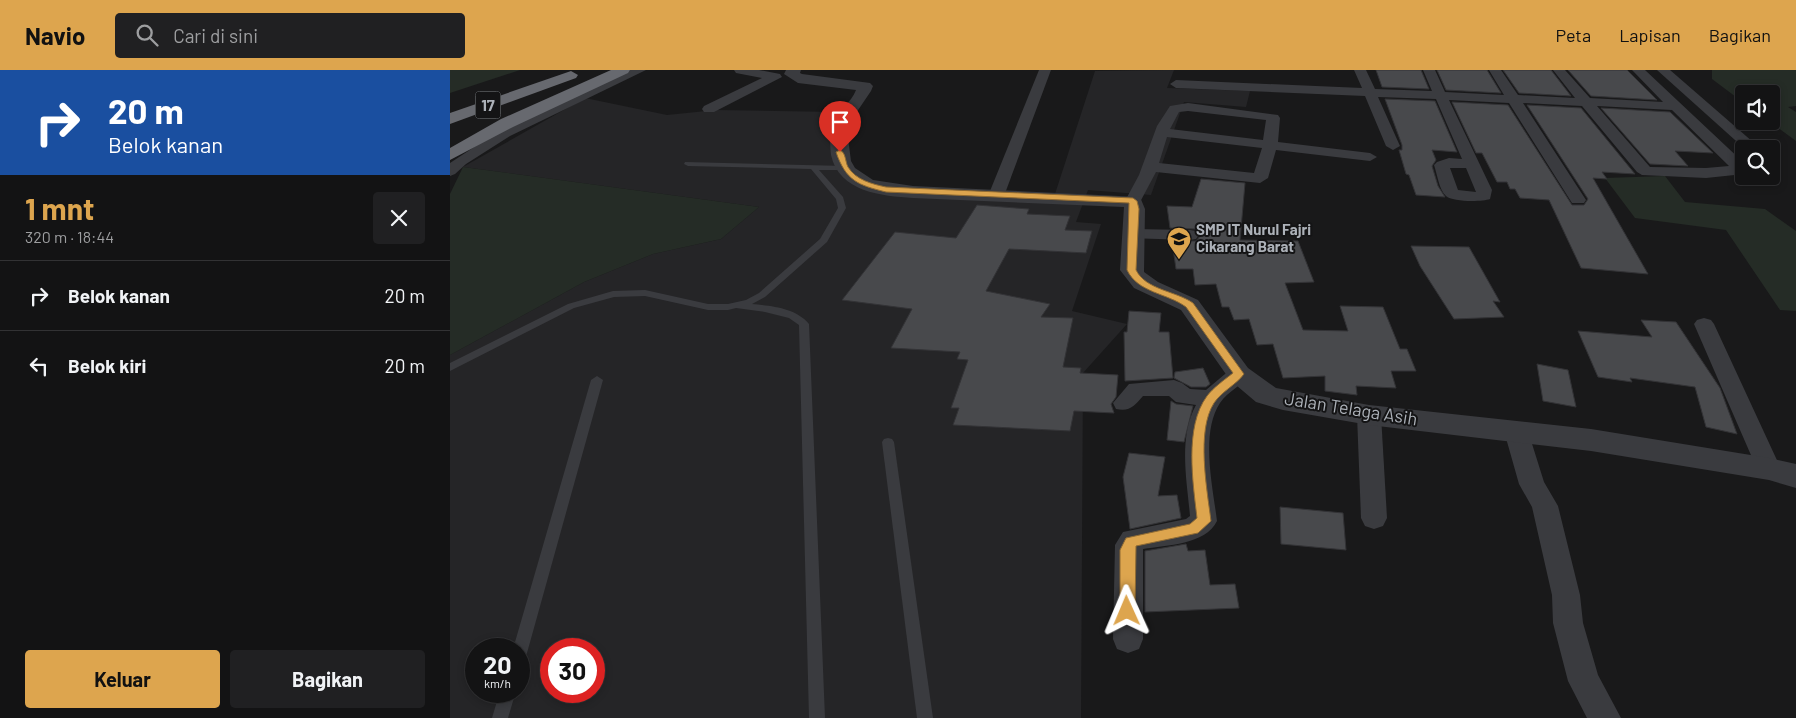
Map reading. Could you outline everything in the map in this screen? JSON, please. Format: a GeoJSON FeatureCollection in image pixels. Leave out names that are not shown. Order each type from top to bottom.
{"type":"FeatureCollection","features":[{"type":"Feature","properties":{"kind":"highway","name":"17"},"geometry":{"type":"LineString","coordinates":[[450,106],[553,70]]}},
{"type":"Feature","properties":{"kind":"highway","name":"17"},"geometry":{"type":"LineString","coordinates":[[450,119],[530,79],[584,70]]}},
{"type":"Feature","properties":{"kind":"highway"},"geometry":{"type":"LineString","coordinates":[[450,155],[507,123],[623,70]]}},
{"type":"Feature","properties":{"kind":"street"},"geometry":{"type":"LineString","coordinates":[[450,171],[461,161],[506,133],[640,70]]}},
{"type":"Feature","properties":{"kind":"street"},"geometry":{"type":"LineString","coordinates":[[740,70],[864,86],[863,92],[842,122],[838,134],[840,152],[845,168],[860,182],[886,190],[1133,201],[1144,183],[1149,167],[1162,132],[1173,110],[1179,107],[1266,116],[1273,120],[1270,146],[1260,178],[1149,167]]}},
{"type":"Feature","properties":{"kind":"street"},"geometry":{"type":"LineString","coordinates":[[996,196],[1045,70]]}},
{"type":"Feature","properties":{"kind":"street"},"geometry":{"type":"LineString","coordinates":[[1210,70],[1210,86]]}},
{"type":"Feature","properties":{"kind":"street"},"geometry":{"type":"LineString","coordinates":[[1360,70],[1393,146]]}},
{"type":"Feature","properties":{"kind":"street"},"geometry":{"type":"LineString","coordinates":[[1429,70],[1471,164]]}},
{"type":"Feature","properties":{"kind":"street"},"geometry":{"type":"LineString","coordinates":[[1495,70],[1578,200]]}},
{"type":"Feature","properties":{"kind":"street"},"geometry":{"type":"LineString","coordinates":[[1559,70],[1642,169],[1647,172],[1658,174],[1706,173],[1735,170]]}},
{"type":"Feature","properties":{"kind":"street"},"geometry":{"type":"LineString","coordinates":[[1638,70],[1735,162]]}},
{"type":"Feature","properties":{"kind":"street"},"geometry":{"type":"LineString","coordinates":[[1663,70],[1744,140]]}},
{"type":"Feature","properties":{"kind":"street"},"geometry":{"type":"LineString","coordinates":[[709,108],[788,75]]}},
{"type":"Feature","properties":{"kind":"street"},"geometry":{"type":"LineString","coordinates":[[1176,84],[1210,86],[1279,84],[1369,92],[1675,106]]}},
{"type":"Feature","properties":{"kind":"street"},"geometry":{"type":"LineString","coordinates":[[1162,132],[1370,157]]}},
{"type":"Feature","properties":{"kind":"street","name":"Jalan Telaga Asih"},"geometry":{"type":"LineString","coordinates":[[1133,201],[1135,209],[1131,270],[1134,276],[1149,287],[1183,300],[1190,305],[1239,374],[1266,395],[1312,406],[1370,415],[1591,440],[1769,469],[1796,476]]}},
{"type":"Feature","properties":{"kind":"street"},"geometry":{"type":"LineString","coordinates":[[1133,234],[1190,236]]}},
{"type":"Feature","properties":{"kind":"street"},"geometry":{"type":"LineString","coordinates":[[1704,324],[1769,469]]}},
{"type":"Feature","properties":{"kind":"street"},"geometry":{"type":"LineString","coordinates":[[1128,639],[1126,597],[1128,545],[1133,540],[1193,529],[1204,521],[1199,478],[1200,430],[1203,413],[1211,398],[1239,374]]}},
{"type":"Feature","properties":{"kind":"street"},"geometry":{"type":"LineString","coordinates":[[1124,403],[1137,389],[1154,388],[1174,388],[1184,397],[1211,398]]}},
{"type":"Feature","properties":{"kind":"street"},"geometry":{"type":"LineString","coordinates":[[1370,415],[1374,518]]}},
{"type":"Feature","properties":{"kind":"street"},"geometry":{"type":"LineString","coordinates":[[1516,431],[1532,484],[1545,506],[1566,595],[1568,623],[1584,681],[1605,718]]}},
{"type":"Feature","properties":{"kind":"lane"},"geometry":{"type":"LineString","coordinates":[[688,164],[845,168]]}},
{"type":"Feature","properties":{"kind":"lane"},"geometry":{"type":"LineString","coordinates":[[739,305],[762,295],[828,235],[842,208],[842,202],[814,168]]}},
{"type":"Feature","properties":{"kind":"lane"},"geometry":{"type":"LineString","coordinates":[[450,367],[571,306],[613,294],[644,293],[708,307],[739,305],[791,314],[800,318],[804,324],[817,718]]}},
{"type":"Feature","properties":{"kind":"lane"},"geometry":{"type":"LineString","coordinates":[[523,638],[597,380]]}},
{"type":"Feature","properties":{"kind":"lane"},"geometry":{"type":"LineString","coordinates":[[888,442],[925,718]]}},
{"type":"Feature","properties":{"kind":"lane"},"geometry":{"type":"LineString","coordinates":[[500,718],[504,703]]}},
{"type":"Feature","properties":{"kind":"shaded area"},"geometry":{"type":"Polygon","coordinates":[[[450,70],[520,70],[450,93],[450,70]]]}},
{"type":"Feature","properties":{"kind":"shaded area"},"geometry":{"type":"Polygon","coordinates":[[[1174,70],[1167,88],[1250,91],[1246,107],[1184,102],[1151,195],[1088,190],[1076,222],[1101,224],[1072,311],[1127,324],[1083,373],[1081,718],[450,718],[450,355],[584,282],[653,254],[721,239],[759,207],[463,167],[585,98],[667,115],[716,110],[837,112],[830,129],[848,179],[878,188],[1054,197],[1095,71],[1174,70]]]}},
{"type":"Feature","properties":{"kind":"shaded area"},"geometry":{"type":"Polygon","coordinates":[[[1712,70],[1796,70],[1796,106],[1788,107],[1796,112],[1796,141],[1780,129],[1780,85],[1735,85],[1735,96],[1712,79],[1712,70]]]}},
{"type":"Feature","properties":{"kind":"shaded area"},"geometry":{"type":"Polygon","coordinates":[[[463,167],[759,207],[721,239],[653,254],[584,282],[450,355],[450,194],[463,167]]]}},
{"type":"Feature","properties":{"kind":"shaded area"},"geometry":{"type":"Polygon","coordinates":[[[1665,176],[1685,202],[1765,209],[1796,231],[1796,311],[1780,310],[1726,230],[1635,218],[1605,178],[1665,176]]]}},
{"type":"Feature","properties":{"kind":"building"},"geometry":{"type":"Polygon","coordinates":[[[1376,70],[1421,70],[1429,89],[1382,87],[1376,70]]]}},
{"type":"Feature","properties":{"kind":"building"},"geometry":{"type":"Polygon","coordinates":[[[1437,70],[1487,70],[1501,93],[1446,90],[1437,70]]]}},
{"type":"Feature","properties":{"kind":"building"},"geometry":{"type":"Polygon","coordinates":[[[1503,70],[1551,70],[1571,96],[1519,93],[1503,70]]]}},
{"type":"Feature","properties":{"kind":"building"},"geometry":{"type":"Polygon","coordinates":[[[1568,70],[1627,70],[1657,100],[1591,96],[1568,70]]]}},
{"type":"Feature","properties":{"kind":"building"},"geometry":{"type":"Polygon","coordinates":[[[1385,99],[1435,101],[1457,152],[1432,150],[1436,160],[1432,166],[1438,186],[1445,197],[1416,195],[1409,175],[1406,174],[1399,150],[1402,150],[1402,145],[1385,99]]]}},
{"type":"Feature","properties":{"kind":"building"},"geometry":{"type":"Polygon","coordinates":[[[1452,102],[1508,105],[1572,205],[1584,205],[1588,199],[1527,105],[1581,108],[1635,174],[1602,172],[1607,179],[1593,178],[1648,274],[1581,268],[1549,200],[1520,198],[1515,189],[1510,189],[1507,182],[1497,182],[1482,153],[1476,153],[1452,102]]]}},
{"type":"Feature","properties":{"kind":"building"},"geometry":{"type":"Polygon","coordinates":[[[1601,108],[1670,112],[1713,153],[1675,151],[1688,166],[1650,164],[1601,108]]]}},
{"type":"Feature","properties":{"kind":"building"},"geometry":{"type":"Polygon","coordinates":[[[1201,179],[1245,183],[1240,240],[1298,241],[1314,282],[1285,283],[1303,330],[1348,331],[1340,306],[1383,307],[1400,349],[1407,349],[1416,371],[1391,371],[1396,388],[1356,386],[1357,395],[1325,391],[1325,376],[1283,378],[1273,344],[1257,345],[1249,319],[1234,320],[1229,307],[1222,307],[1216,284],[1195,285],[1193,269],[1176,269],[1172,241],[1196,241],[1201,235],[1196,229],[1170,228],[1167,206],[1192,207],[1201,179]]]}},
{"type":"Feature","properties":{"kind":"building"},"geometry":{"type":"Polygon","coordinates":[[[977,205],[1029,209],[1027,214],[1070,216],[1065,230],[1092,231],[1086,253],[1009,249],[986,291],[1050,304],[1041,317],[1073,318],[1063,367],[1081,368],[1080,373],[1118,375],[1116,397],[1111,404],[1114,413],[1074,411],[1070,431],[953,425],[959,408],[951,408],[968,360],[957,359],[960,352],[891,348],[912,309],[842,300],[895,232],[956,238],[977,205]]]}},
{"type":"Feature","properties":{"kind":"building"},"geometry":{"type":"Polygon","coordinates":[[[1411,246],[1469,247],[1500,302],[1493,301],[1504,317],[1454,319],[1420,266],[1411,246]]]}},
{"type":"Feature","properties":{"kind":"building"},"geometry":{"type":"Polygon","coordinates":[[[1129,311],[1161,313],[1159,332],[1169,332],[1173,378],[1125,381],[1124,332],[1127,332],[1129,311]]]}},
{"type":"Feature","properties":{"kind":"building"},"geometry":{"type":"Polygon","coordinates":[[[1641,320],[1676,322],[1720,388],[1737,434],[1706,427],[1695,387],[1630,378],[1632,382],[1598,377],[1578,331],[1652,337],[1641,320]]]}},
{"type":"Feature","properties":{"kind":"building"},"geometry":{"type":"Polygon","coordinates":[[[1537,364],[1568,370],[1576,407],[1543,401],[1537,364]]]}},
{"type":"Feature","properties":{"kind":"building"},"geometry":{"type":"Polygon","coordinates":[[[1203,368],[1210,384],[1206,387],[1191,387],[1174,378],[1175,372],[1203,368]]]}},
{"type":"Feature","properties":{"kind":"building"},"geometry":{"type":"Polygon","coordinates":[[[1171,401],[1176,404],[1193,406],[1184,442],[1167,440],[1171,401]]]}},
{"type":"Feature","properties":{"kind":"building"},"geometry":{"type":"Polygon","coordinates":[[[1129,453],[1165,457],[1158,496],[1177,495],[1181,518],[1130,529],[1123,477],[1129,453]]]}},
{"type":"Feature","properties":{"kind":"building"},"geometry":{"type":"Polygon","coordinates":[[[1280,507],[1343,513],[1346,550],[1281,544],[1280,507]]]}},
{"type":"Feature","properties":{"kind":"building"},"geometry":{"type":"Polygon","coordinates":[[[1186,544],[1188,551],[1205,550],[1210,585],[1235,584],[1239,608],[1145,612],[1145,551],[1186,544]]]}},
{"type":"Feature","properties":{"kind":"place","name":"SMP IT Nurul Fajri Cikarang Barat"},"geometry":{"type":"Point","coordinates":[1179,260]}},
{"type":"Feature","properties":{"kind":"route"},"geometry":{"type":"LineString","coordinates":[[840,152],[845,168],[855,178],[866,185],[886,190],[1133,201],[1135,209],[1131,270],[1134,276],[1149,287],[1183,300],[1190,305],[1239,374],[1211,398],[1203,413],[1200,430],[1199,478],[1204,521],[1193,529],[1133,540],[1128,545],[1127,611]]}}]}
